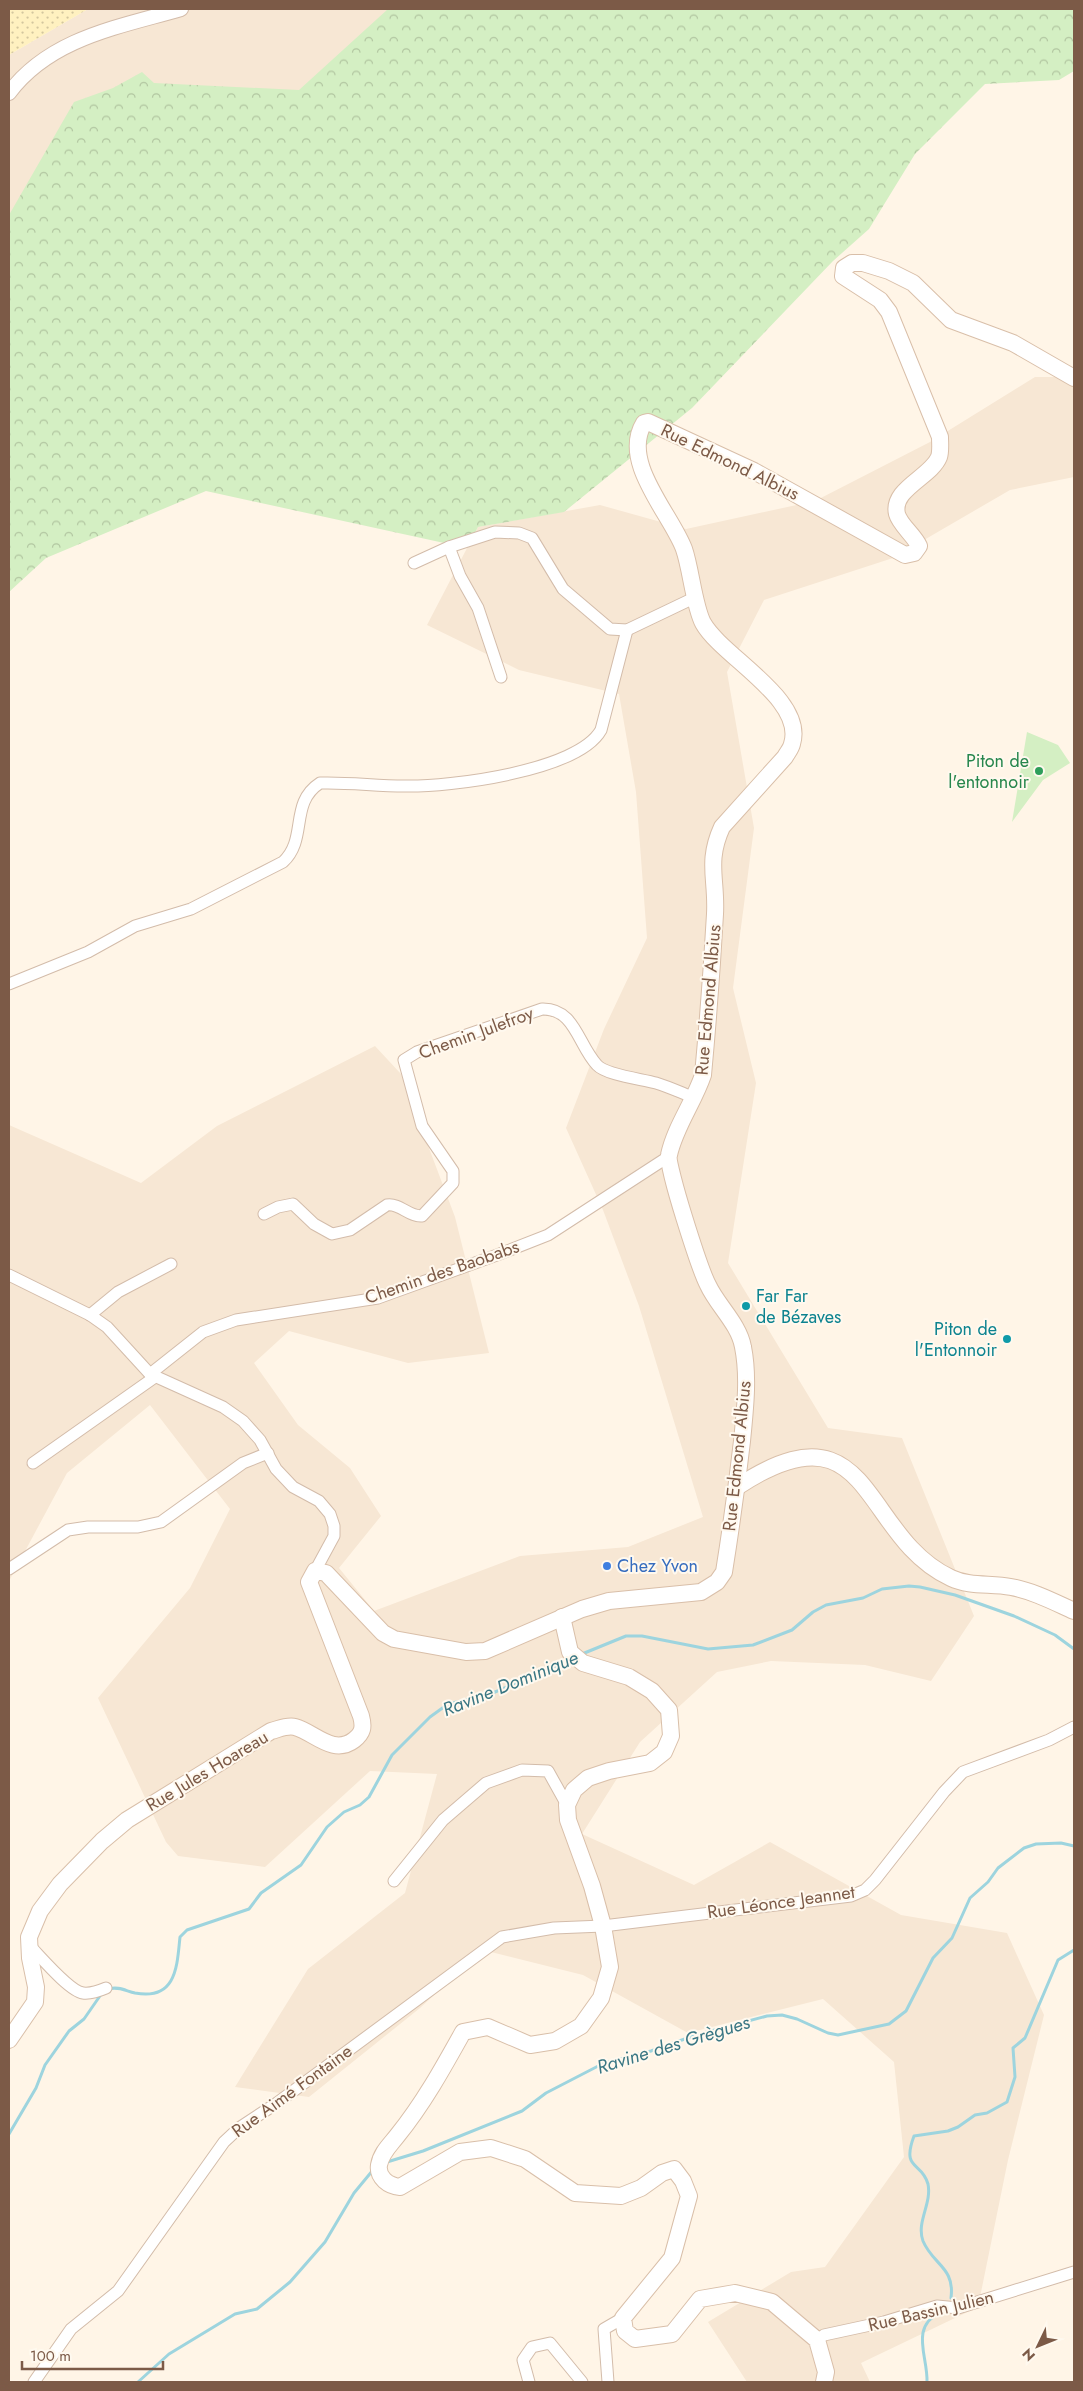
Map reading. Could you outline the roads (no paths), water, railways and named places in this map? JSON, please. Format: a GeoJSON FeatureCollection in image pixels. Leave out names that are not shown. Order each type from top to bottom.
{"type":"FeatureCollection","features":[{"type":"Feature","properties":{"kind":"main road","name":"Rue Edmond Albius"},"geometry":{"type":"LineString","coordinates":[[563,1622],[609,1601],[690,1595],[710,1588],[724,1572],[737,1487],[746,1390],[743,1345],[708,1285],[692,1242],[668,1157],[678,1130],[696,1098],[703,1075],[716,911],[712,857],[716,841],[722,827],[785,757],[792,744],[793,726],[775,695],[716,640],[702,622],[684,548],[652,494],[638,454],[637,440],[644,424],[655,425],[754,471],[905,555],[914,553],[919,546],[897,515],[897,503],[903,493],[934,466],[939,455],[940,437],[889,312],[880,300],[843,276],[844,268],[852,263],[863,263],[889,271],[913,283],[951,320],[1013,343],[1074,378]]}},
{"type":"Feature","properties":{"kind":"main road"},"geometry":{"type":"LineString","coordinates":[[737,1487],[784,1461],[804,1456],[834,1461],[850,1471],[862,1483],[907,1544],[928,1564],[951,1578],[967,1584],[1010,1586],[1028,1591],[1074,1611]]}},
{"type":"Feature","properties":{"kind":"main road"},"geometry":{"type":"LineString","coordinates":[[316,1572],[326,1573],[384,1633],[394,1639],[403,1641],[466,1652],[485,1651],[563,1622],[570,1652],[583,1663],[629,1677],[652,1691],[669,1710],[671,1736],[664,1752],[650,1763],[609,1771],[588,1778],[574,1790],[567,1805],[568,1820],[592,1886],[604,1926],[610,1967],[602,1998],[581,2026],[555,2042],[530,2045],[488,2027],[463,2032],[421,2107],[381,2156],[378,2168],[384,2180],[390,2186],[400,2187],[460,2152],[491,2148],[526,2159],[575,2192],[622,2196],[641,2188],[662,2173],[674,2169],[683,2181],[689,2196],[672,2258],[622,2318],[625,2331],[635,2339],[672,2334],[700,2299],[735,2293],[772,2302],[817,2340],[826,2372],[824,2382]]}},
{"type":"Feature","properties":{"kind":"main road","name":"Rue Jules Hoareau"},"geometry":{"type":"LineString","coordinates":[[9,2040],[35,2002],[36,1987],[29,1937],[40,1911],[60,1884],[102,1841],[127,1820],[271,1731],[285,1727],[295,1728],[325,1743],[336,1745],[350,1743],[359,1736],[364,1727],[361,1716],[309,1582],[316,1572]]}},
{"type":"Feature","properties":{"kind":"street"},"geometry":{"type":"LineString","coordinates":[[9,93],[19,79],[73,41],[181,9]]}},
{"type":"Feature","properties":{"kind":"street"},"geometry":{"type":"LineString","coordinates":[[414,563],[449,547],[495,532],[519,533],[532,538],[563,589],[610,629],[627,630],[696,597]]}},
{"type":"Feature","properties":{"kind":"street"},"geometry":{"type":"LineString","coordinates":[[449,547],[460,576],[478,608],[501,677]]}},
{"type":"Feature","properties":{"kind":"street"},"geometry":{"type":"LineString","coordinates":[[9,984],[88,952],[135,926],[191,909],[283,862],[292,853],[296,841],[303,800],[310,789],[320,783],[405,786],[446,784],[542,767],[569,756],[595,741],[601,730],[627,630]]}},
{"type":"Feature","properties":{"kind":"street","name":"Chemin Julefroy"},"geometry":{"type":"LineString","coordinates":[[264,1214],[278,1207],[293,1204],[314,1224],[332,1234],[350,1230],[387,1205],[394,1204],[415,1216],[422,1216],[453,1183],[453,1171],[422,1126],[404,1060],[417,1052],[542,1009],[553,1009],[568,1018],[585,1050],[598,1067],[658,1083],[696,1098]]}},
{"type":"Feature","properties":{"kind":"street","name":"Chemin des Baobabs"},"geometry":{"type":"LineString","coordinates":[[32,1463],[152,1375],[203,1332],[213,1327],[236,1320],[378,1298],[548,1236],[668,1157]]}},
{"type":"Feature","properties":{"kind":"street"},"geometry":{"type":"LineString","coordinates":[[90,1315],[118,1292],[171,1264]]}},
{"type":"Feature","properties":{"kind":"street"},"geometry":{"type":"LineString","coordinates":[[9,1275],[90,1315],[107,1327],[152,1375],[223,1408],[243,1421],[260,1440],[276,1469],[293,1487],[319,1501],[330,1514],[334,1526],[334,1536],[316,1572]]}},
{"type":"Feature","properties":{"kind":"street"},"geometry":{"type":"LineString","coordinates":[[9,1569],[68,1530],[88,1527],[138,1527],[161,1522],[243,1463],[268,1454]]}},
{"type":"Feature","properties":{"kind":"street","name":"Rue Léonce Jeannet"},"geometry":{"type":"LineString","coordinates":[[604,1926],[851,1896],[865,1890],[875,1880],[944,1792],[963,1772],[1049,1740],[1074,1727]]}},
{"type":"Feature","properties":{"kind":"street"},"geometry":{"type":"LineString","coordinates":[[394,1881],[443,1820],[486,1783],[498,1777],[522,1770],[548,1771],[567,1805]]}},
{"type":"Feature","properties":{"kind":"street","name":"Rue Aimé Fontaine"},"geometry":{"type":"LineString","coordinates":[[34,2382],[71,2329],[118,2291],[224,2142],[239,2128],[277,2103],[502,1937],[554,1928],[604,1926]]}},
{"type":"Feature","properties":{"kind":"street"},"geometry":{"type":"LineString","coordinates":[[29,1945],[68,1985],[81,1993],[96,1992],[106,1988]]}},
{"type":"Feature","properties":{"kind":"street","name":"Rue Bassin Julien"},"geometry":{"type":"LineString","coordinates":[[817,2340],[824,2334],[884,2322],[937,2306],[958,2308],[1074,2272]]}},
{"type":"Feature","properties":{"kind":"street"},"geometry":{"type":"LineString","coordinates":[[608,2382],[604,2329],[622,2318]]}},
{"type":"Feature","properties":{"kind":"street"},"geometry":{"type":"LineString","coordinates":[[529,2382],[523,2360],[532,2347],[550,2343],[582,2382]]}},
{"type":"Feature","properties":{"kind":"waterway","name":"Ravine Dominique"},"geometry":{"type":"LineString","coordinates":[[582,1654],[626,1636],[642,1636],[708,1649],[753,1645],[792,1630],[813,1612],[826,1605],[863,1598],[882,1589],[909,1586],[955,1595],[1014,1616],[1055,1635],[1074,1649]]}},
{"type":"Feature","properties":{"kind":"waterway","name":"Ravine Dominique"},"geometry":{"type":"LineString","coordinates":[[109,1989],[119,1988],[135,1993],[149,1994],[159,1992],[167,1986],[176,1969],[180,1937],[187,1930],[249,1909],[261,1893],[301,1865],[327,1827],[344,1812],[360,1805],[369,1797],[392,1755],[430,1717],[448,1704],[488,1695],[572,1659]]}},
{"type":"Feature","properties":{"kind":"waterway","name":"Ravine des Grègues"},"geometry":{"type":"LineString","coordinates":[[387,2162],[423,2151],[522,2111],[546,2093],[604,2063],[651,2051],[696,2035],[767,2016],[782,2015],[838,2035],[889,2024],[906,2011],[933,1958],[952,1938],[970,1898],[988,1882],[998,1868],[1024,1848],[1036,1844],[1061,1843],[1074,1846]]}},
{"type":"Feature","properties":{"kind":"waterway"},"geometry":{"type":"LineString","coordinates":[[951,2298],[950,2279],[927,2249],[921,2234],[929,2191],[925,2177],[911,2161],[910,2155],[914,2136],[948,2131],[958,2127],[975,2115],[987,2113],[1007,2102],[1015,2077],[1013,2048],[1025,2038],[1058,1960],[1074,1950]]}},
{"type":"Feature","properties":{"kind":"waterway","name":"Ravine Dominique"},"geometry":{"type":"LineString","coordinates":[[9,2134],[36,2088],[45,2065],[69,2031],[84,2019],[102,1993]]}},
{"type":"Feature","properties":{"kind":"waterway","name":"Ravine des Grègues"},"geometry":{"type":"LineString","coordinates":[[138,2382],[169,2354],[235,2314],[257,2309],[290,2282],[325,2242],[354,2193],[373,2170]]}},
{"type":"Feature","properties":{"kind":"waterway"},"geometry":{"type":"LineString","coordinates":[[927,2382],[922,2343],[923,2334],[925,2326],[931,2318],[941,2312]]}},
{"type":"Feature","properties":{"kind":"place","name":"Piton de l'entonnoir"},"geometry":{"type":"Point","coordinates":[1039,771]}},
{"type":"Feature","properties":{"kind":"place","name":"Far Far de Bézaves"},"geometry":{"type":"Point","coordinates":[746,1306]}},
{"type":"Feature","properties":{"kind":"place","name":"Piton de l'Entonnoir"},"geometry":{"type":"Point","coordinates":[1007,1339]}},
{"type":"Feature","properties":{"kind":"place","name":"Chez Yvon"},"geometry":{"type":"Point","coordinates":[607,1566]}}]}
